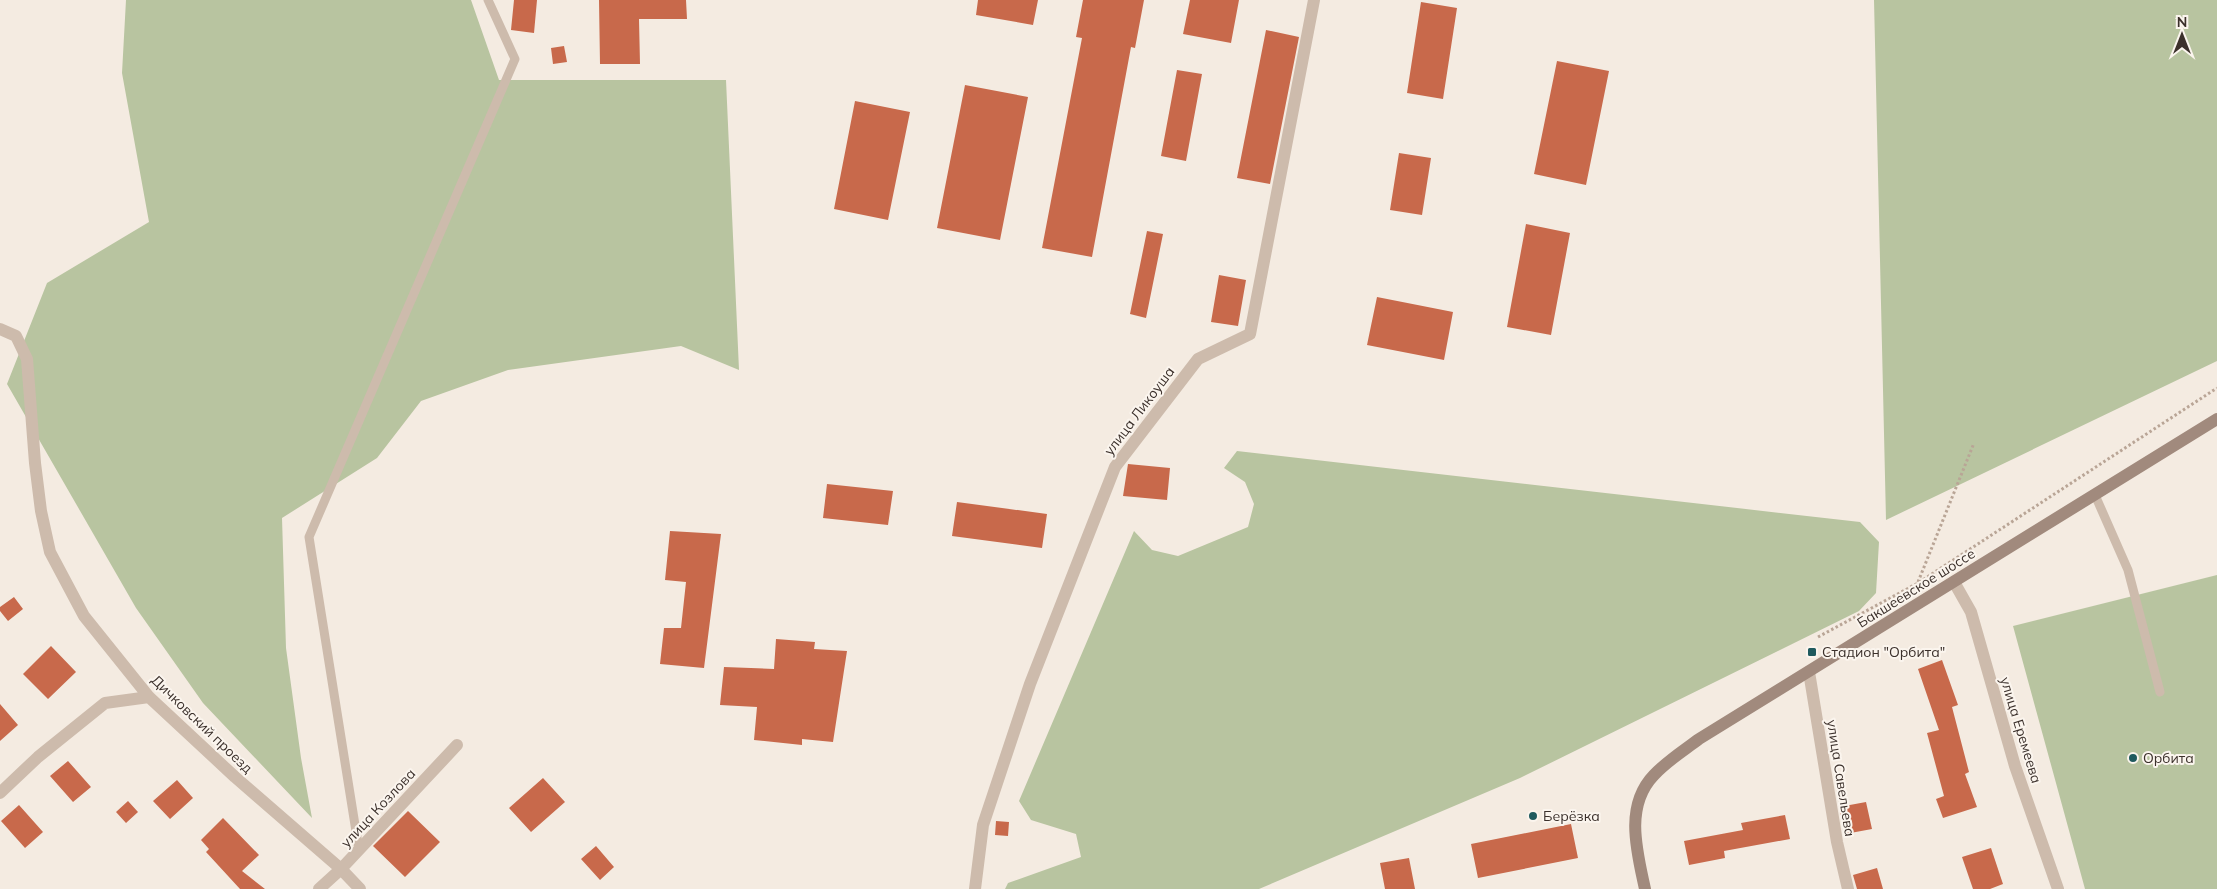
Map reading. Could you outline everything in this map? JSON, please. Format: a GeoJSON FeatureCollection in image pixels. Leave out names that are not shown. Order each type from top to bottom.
{"type":"FeatureCollection","features":[{"type":"Feature","properties":{"kind":"street","name":"улица Ликоуша"},"geometry":{"type":"LineString","coordinates":[[976,889],[983,825],[1030,684],[1115,467],[1198,359],[1250,334],[1314,0]]}},
{"type":"Feature","properties":{"kind":"street","name":"Дичковский проезд"},"geometry":{"type":"LineString","coordinates":[[1,329],[16,336],[27,359],[36,473],[41,511],[50,552],[84,616],[149,697],[360,889]]}},
{"type":"Feature","properties":{"kind":"street","name":"Бакшеевское шоссе"},"geometry":{"type":"LineString","coordinates":[[1645,889],[1635,846],[1635,824],[1641,794],[1658,772],[1699,739],[2217,419]]}},
{"type":"Feature","properties":{"kind":"street","name":"улица Еремеева"},"geometry":{"type":"LineString","coordinates":[[1954,582],[1971,612],[2015,766],[2058,889]]}},
{"type":"Feature","properties":{"kind":"street","name":"улица Савельева"},"geometry":{"type":"LineString","coordinates":[[1808,672],[1836,842],[1848,889]]}},
{"type":"Feature","properties":{"kind":"street"},"geometry":{"type":"LineString","coordinates":[[0,793],[38,757],[105,703],[149,697]]}},
{"type":"Feature","properties":{"kind":"street","name":"улица Козлова"},"geometry":{"type":"LineString","coordinates":[[319,889],[341,870],[457,745]]}},
{"type":"Feature","properties":{"kind":"lane"},"geometry":{"type":"LineString","coordinates":[[359,850],[309,537],[515,59],[488,0]]}},
{"type":"Feature","properties":{"kind":"lane"},"geometry":{"type":"LineString","coordinates":[[2095,495],[2128,570],[2160,692]]}},
{"type":"Feature","properties":{"kind":"path"},"geometry":{"type":"LineString","coordinates":[[1818,637],[1918,583],[2217,388]]}},
{"type":"Feature","properties":{"kind":"path"},"geometry":{"type":"LineString","coordinates":[[1918,583],[1974,443]]}},
{"type":"Feature","properties":{"kind":"green space"},"geometry":{"type":"Polygon","coordinates":[[[126,0],[471,0],[499,80],[726,80],[739,370],[681,346],[508,370],[421,401],[377,458],[282,518],[286,648],[301,758],[312,818],[203,703],[136,608],[7,384],[47,283],[149,222],[122,73],[126,0]]]}},
{"type":"Feature","properties":{"kind":"green space"},"geometry":{"type":"Polygon","coordinates":[[[1874,0],[2217,0],[2217,361],[1886,520],[1874,0]]]}},
{"type":"Feature","properties":{"kind":"green space"},"geometry":{"type":"Polygon","coordinates":[[[1237,451],[1860,522],[1879,542],[1876,593],[1859,611],[1520,778],[1259,889],[1005,889],[1008,883],[1081,857],[1076,834],[1031,820],[1019,801],[1134,531],[1152,550],[1178,556],[1248,527],[1254,504],[1245,482],[1224,468],[1237,451]]]}},
{"type":"Feature","properties":{"kind":"green space","name":"Орбита"},"geometry":{"type":"Polygon","coordinates":[[[2217,575],[2217,889],[2085,889],[2013,626],[2217,575]]]}},
{"type":"Feature","properties":{"kind":"building"},"geometry":{"type":"Polygon","coordinates":[[[514,0],[537,0],[534,33],[511,30],[514,0]]]}},
{"type":"Feature","properties":{"kind":"building"},"geometry":{"type":"Polygon","coordinates":[[[599,0],[686,0],[687,19],[639,19],[640,64],[600,64],[599,0]]]}},
{"type":"Feature","properties":{"kind":"building"},"geometry":{"type":"Polygon","coordinates":[[[978,0],[1038,0],[1033,25],[976,15],[978,0]]]}},
{"type":"Feature","properties":{"kind":"building"},"geometry":{"type":"Polygon","coordinates":[[[1083,0],[1144,0],[1135,48],[1131,47],[1092,257],[1042,248],[1082,38],[1076,37],[1083,0]]]}},
{"type":"Feature","properties":{"kind":"building"},"geometry":{"type":"Polygon","coordinates":[[[1190,0],[1239,0],[1231,43],[1183,34],[1190,0]]]}},
{"type":"Feature","properties":{"kind":"building"},"geometry":{"type":"Polygon","coordinates":[[[1421,2],[1457,8],[1443,99],[1407,93],[1421,2]]]}},
{"type":"Feature","properties":{"kind":"building"},"geometry":{"type":"Polygon","coordinates":[[[1266,30],[1299,37],[1270,184],[1237,178],[1266,30]]]}},
{"type":"Feature","properties":{"kind":"building"},"geometry":{"type":"Polygon","coordinates":[[[564,46],[567,62],[553,64],[551,48],[564,46]]]}},
{"type":"Feature","properties":{"kind":"building"},"geometry":{"type":"Polygon","coordinates":[[[1557,61],[1609,71],[1586,185],[1534,174],[1557,61]]]}},
{"type":"Feature","properties":{"kind":"building"},"geometry":{"type":"Polygon","coordinates":[[[1177,70],[1202,74],[1186,161],[1161,156],[1177,70]]]}},
{"type":"Feature","properties":{"kind":"building"},"geometry":{"type":"Polygon","coordinates":[[[965,85],[1028,97],[1000,240],[937,228],[965,85]]]}},
{"type":"Feature","properties":{"kind":"building"},"geometry":{"type":"Polygon","coordinates":[[[855,101],[910,112],[888,220],[834,209],[855,101]]]}},
{"type":"Feature","properties":{"kind":"building"},"geometry":{"type":"Polygon","coordinates":[[[1399,153],[1431,158],[1422,215],[1390,210],[1399,153]]]}},
{"type":"Feature","properties":{"kind":"building"},"geometry":{"type":"Polygon","coordinates":[[[1526,224],[1570,233],[1551,335],[1507,327],[1526,224]]]}},
{"type":"Feature","properties":{"kind":"building"},"geometry":{"type":"Polygon","coordinates":[[[1147,231],[1163,234],[1146,318],[1130,314],[1147,231]]]}},
{"type":"Feature","properties":{"kind":"building"},"geometry":{"type":"Polygon","coordinates":[[[1219,275],[1246,280],[1238,326],[1211,322],[1219,275]]]}},
{"type":"Feature","properties":{"kind":"building"},"geometry":{"type":"Polygon","coordinates":[[[1377,297],[1453,312],[1444,360],[1367,345],[1377,297]]]}},
{"type":"Feature","properties":{"kind":"building"},"geometry":{"type":"Polygon","coordinates":[[[1128,464],[1170,468],[1167,500],[1123,496],[1128,464]]]}},
{"type":"Feature","properties":{"kind":"building"},"geometry":{"type":"Polygon","coordinates":[[[827,484],[893,491],[888,525],[823,518],[827,484]]]}},
{"type":"Feature","properties":{"kind":"building"},"geometry":{"type":"Polygon","coordinates":[[[957,502],[1047,514],[1042,548],[952,536],[957,502]]]}},
{"type":"Feature","properties":{"kind":"building"},"geometry":{"type":"Polygon","coordinates":[[[670,531],[721,534],[704,668],[660,664],[664,628],[681,628],[686,582],[665,580],[670,531]]]}},
{"type":"Feature","properties":{"kind":"building"},"geometry":{"type":"Polygon","coordinates":[[[14,597],[23,609],[8,621],[0,611],[0,607],[14,597]]]}},
{"type":"Feature","properties":{"kind":"building"},"geometry":{"type":"Polygon","coordinates":[[[776,639],[815,642],[814,649],[847,651],[833,742],[802,739],[802,745],[754,740],[757,707],[720,705],[724,667],[774,669],[776,639]]]}},
{"type":"Feature","properties":{"kind":"building"},"geometry":{"type":"Polygon","coordinates":[[[51,646],[76,672],[48,699],[23,674],[51,646]]]}},
{"type":"Feature","properties":{"kind":"building"},"geometry":{"type":"Polygon","coordinates":[[[1942,660],[1958,705],[1952,707],[1969,772],[1965,774],[1977,807],[1943,818],[1936,799],[1944,796],[1927,733],[1939,730],[1918,669],[1942,660]]]}},
{"type":"Feature","properties":{"kind":"building"},"geometry":{"type":"Polygon","coordinates":[[[0,704],[18,725],[0,741],[0,704]]]}},
{"type":"Feature","properties":{"kind":"building"},"geometry":{"type":"Polygon","coordinates":[[[68,761],[91,787],[73,802],[50,776],[68,761]]]}},
{"type":"Feature","properties":{"kind":"building"},"geometry":{"type":"Polygon","coordinates":[[[543,778],[565,802],[531,832],[509,808],[543,778]]]}},
{"type":"Feature","properties":{"kind":"building"},"geometry":{"type":"Polygon","coordinates":[[[177,780],[193,798],[170,819],[153,801],[177,780]]]}},
{"type":"Feature","properties":{"kind":"building"},"geometry":{"type":"Polygon","coordinates":[[[128,801],[138,812],[126,823],[116,812],[128,801]]]}},
{"type":"Feature","properties":{"kind":"building"},"geometry":{"type":"Polygon","coordinates":[[[1866,802],[1872,829],[1845,834],[1839,807],[1866,802]]]}},
{"type":"Feature","properties":{"kind":"building"},"geometry":{"type":"Polygon","coordinates":[[[19,805],[43,832],[25,848],[1,821],[19,805]]]}},
{"type":"Feature","properties":{"kind":"building"},"geometry":{"type":"Polygon","coordinates":[[[408,811],[440,842],[405,877],[373,846],[408,811]]]}},
{"type":"Feature","properties":{"kind":"building"},"geometry":{"type":"Polygon","coordinates":[[[1785,815],[1790,839],[1724,851],[1725,858],[1689,865],[1684,841],[1743,830],[1741,823],[1785,815]]]}},
{"type":"Feature","properties":{"kind":"building"},"geometry":{"type":"Polygon","coordinates":[[[223,818],[259,855],[242,871],[265,889],[240,889],[206,852],[209,849],[201,840],[223,818]]]}},
{"type":"Feature","properties":{"kind":"building"},"geometry":{"type":"Polygon","coordinates":[[[996,821],[1009,822],[1008,836],[995,835],[996,821]]]}},
{"type":"Feature","properties":{"kind":"building"},"geometry":{"type":"Polygon","coordinates":[[[1571,824],[1578,858],[1478,878],[1471,844],[1571,824]]]}},
{"type":"Feature","properties":{"kind":"building"},"geometry":{"type":"Polygon","coordinates":[[[596,846],[614,867],[600,880],[581,859],[596,846]]]}},
{"type":"Feature","properties":{"kind":"building"},"geometry":{"type":"Polygon","coordinates":[[[1991,848],[2003,884],[1990,889],[1973,889],[1962,857],[1991,848]]]}},
{"type":"Feature","properties":{"kind":"building"},"geometry":{"type":"Polygon","coordinates":[[[1409,858],[1415,889],[1385,889],[1380,863],[1409,858]]]}},
{"type":"Feature","properties":{"kind":"building"},"geometry":{"type":"Polygon","coordinates":[[[1877,868],[1883,889],[1857,889],[1853,875],[1877,868]]]}},
{"type":"Feature","properties":{"kind":"place","name":"Стадион \"Орбита\""},"geometry":{"type":"Point","coordinates":[1812,652]}},
{"type":"Feature","properties":{"kind":"place","name":"Орбита"},"geometry":{"type":"Point","coordinates":[2133,758]}},
{"type":"Feature","properties":{"kind":"place","name":"Берёзка"},"geometry":{"type":"Point","coordinates":[1533,816]}}]}
